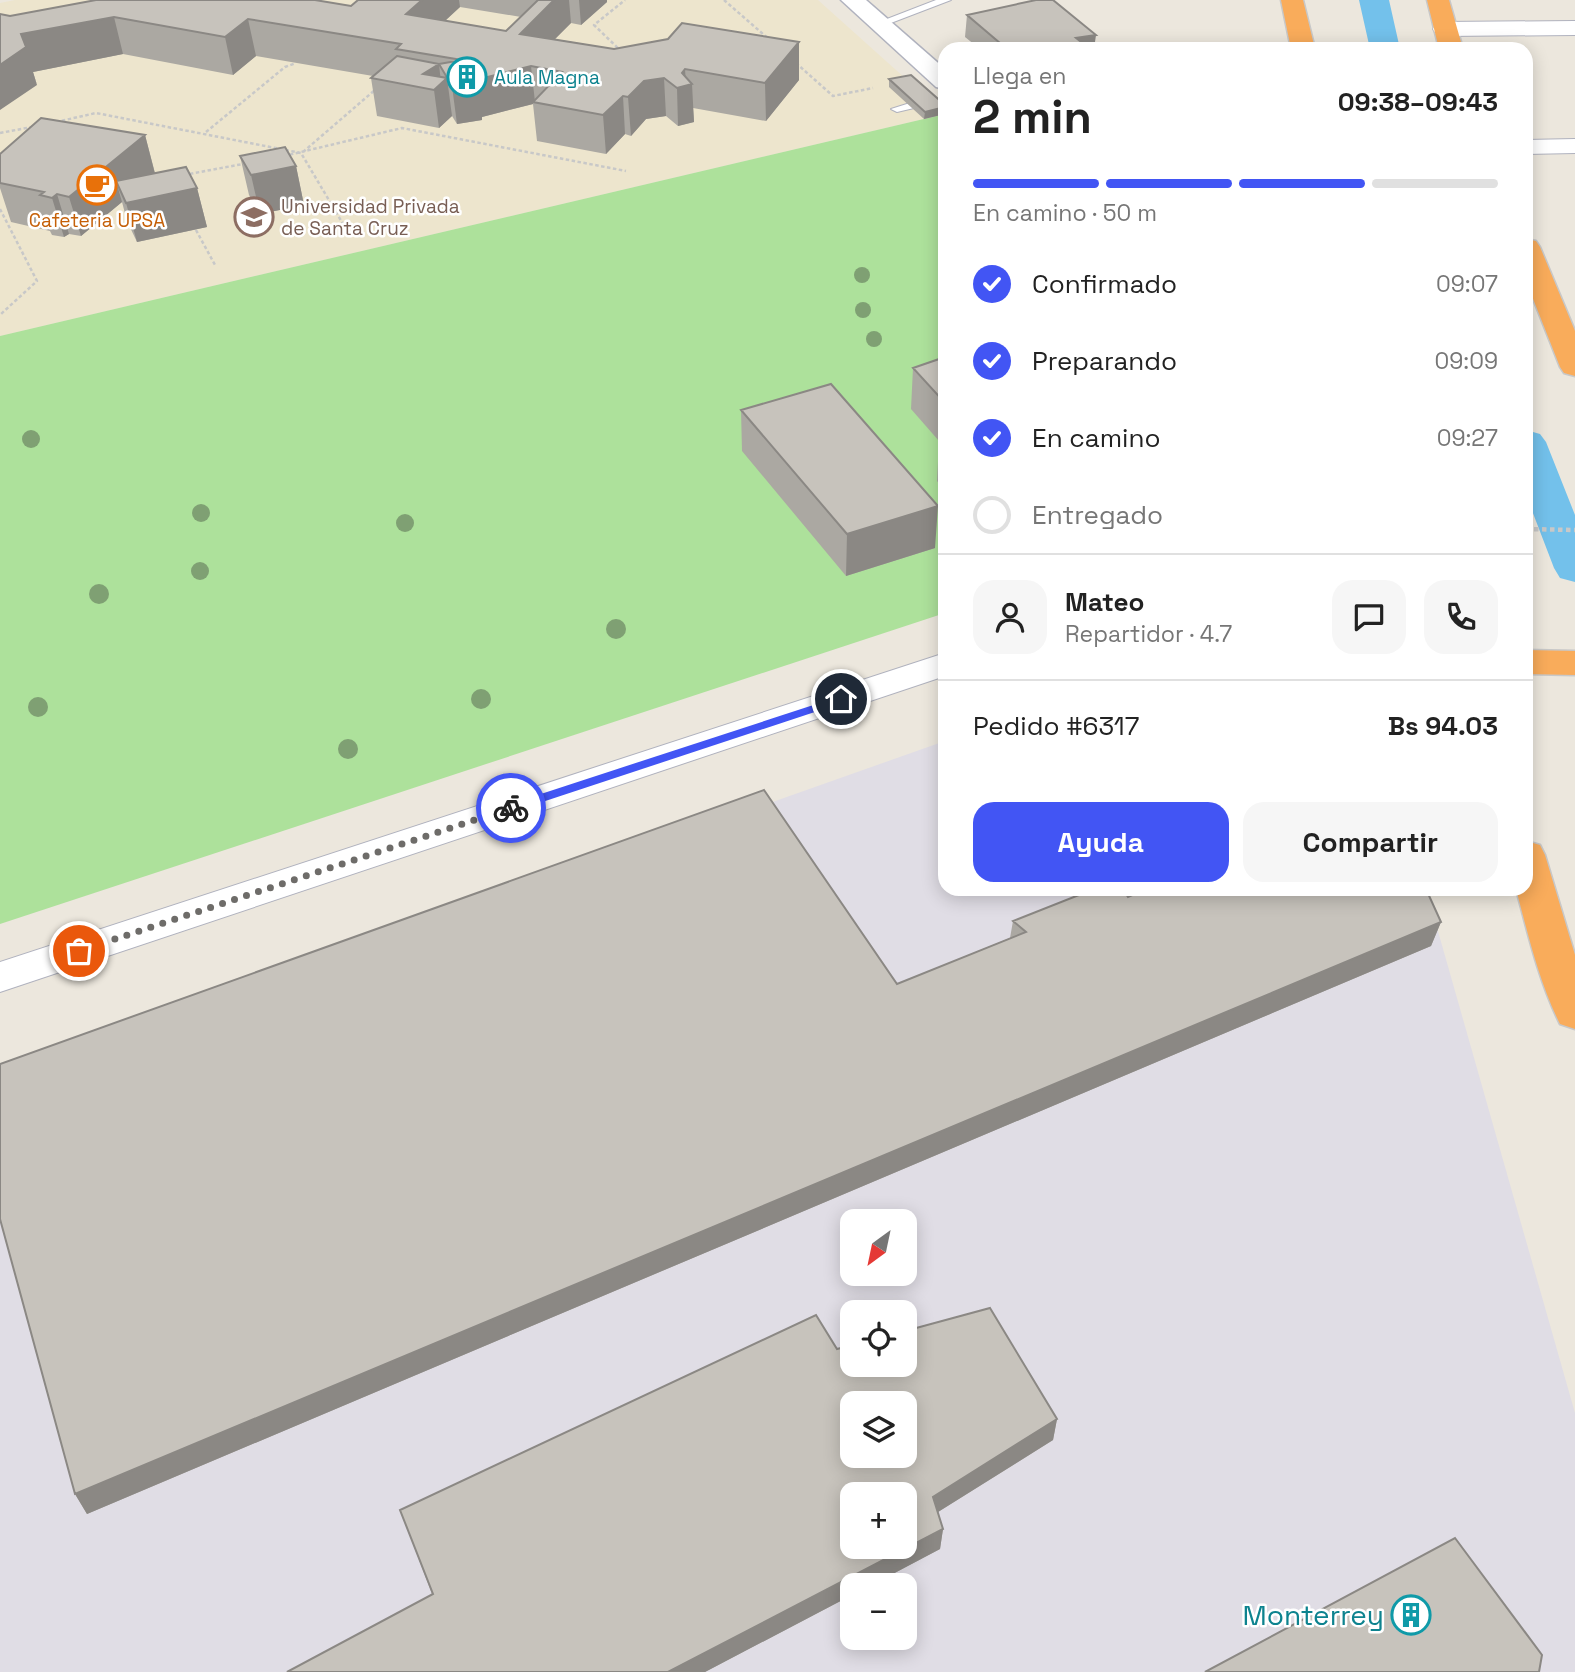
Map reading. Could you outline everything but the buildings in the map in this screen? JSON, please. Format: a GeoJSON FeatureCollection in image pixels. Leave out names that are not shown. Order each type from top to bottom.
{"type":"FeatureCollection","features":[{"type":"Feature","properties":{"kind":"highway"},"geometry":{"type":"LineString","coordinates":[[1293,0],[1302,42]]}},
{"type":"Feature","properties":{"kind":"highway"},"geometry":{"type":"LineString","coordinates":[[1438,0],[1448,39]]}},
{"type":"Feature","properties":{"kind":"highway"},"geometry":{"type":"LineString","coordinates":[[1533,264],[1575,366]]}},
{"type":"Feature","properties":{"kind":"highway"},"geometry":{"type":"LineString","coordinates":[[1533,880],[1550,942],[1575,1012]]}},
{"type":"Feature","properties":{"kind":"street"},"geometry":{"type":"LineString","coordinates":[[852,0],[938,76]]}},
{"type":"Feature","properties":{"kind":"street"},"geometry":{"type":"LineString","coordinates":[[1448,39],[1575,28]]}},
{"type":"Feature","properties":{"kind":"street"},"geometry":{"type":"LineString","coordinates":[[1533,147],[1575,146]]}},
{"type":"Feature","properties":{"kind":"street"},"geometry":{"type":"LineString","coordinates":[[0,976],[938,666]]}},
{"type":"Feature","properties":{"kind":"lane"},"geometry":{"type":"LineString","coordinates":[[879,24],[946,0]]}},
{"type":"Feature","properties":{"kind":"lane"},"geometry":{"type":"LineString","coordinates":[[897,110],[910,106]]}},
{"type":"Feature","properties":{"kind":"path"},"geometry":{"type":"LineString","coordinates":[[622,52],[594,25],[625,0]]}},
{"type":"Feature","properties":{"kind":"path"},"geometry":{"type":"LineString","coordinates":[[724,0],[774,44]]}},
{"type":"Feature","properties":{"kind":"path"},"geometry":{"type":"LineString","coordinates":[[794,61],[833,96],[873,88]]}},
{"type":"Feature","properties":{"kind":"path"},"geometry":{"type":"LineString","coordinates":[[205,132],[285,67],[296,63]]}},
{"type":"Feature","properties":{"kind":"path"},"geometry":{"type":"LineString","coordinates":[[302,153],[381,84]]}},
{"type":"Feature","properties":{"kind":"path"},"geometry":{"type":"LineString","coordinates":[[0,133],[96,113],[205,132],[302,153],[349,234]]}},
{"type":"Feature","properties":{"kind":"path"},"geometry":{"type":"LineString","coordinates":[[274,158],[402,128],[626,171]]}},
{"type":"Feature","properties":{"kind":"path"},"geometry":{"type":"LineString","coordinates":[[180,176],[247,163]]}},
{"type":"Feature","properties":{"kind":"path"},"geometry":{"type":"LineString","coordinates":[[0,209],[37,281],[1,314]]}},
{"type":"Feature","properties":{"kind":"path"},"geometry":{"type":"LineString","coordinates":[[196,229],[215,265]]}},
{"type":"Feature","properties":{"kind":"path"},"geometry":{"type":"LineString","coordinates":[[1533,528],[1575,530]]}},
{"type":"Feature","properties":{"kind":"shaded area","name":"Universidad Privada de Santa Cruz"},"geometry":{"type":"Polygon","coordinates":[[[15,0],[818,0],[938,108],[938,116],[0,336],[0,3],[15,0]]]}},
{"type":"Feature","properties":{"kind":"shaded area"},"geometry":{"type":"Polygon","coordinates":[[[938,743],[938,896],[1428,896],[1575,1413],[1575,1672],[0,1672],[0,1075],[938,743]]]}},
{"type":"Feature","properties":{"kind":"green space"},"geometry":{"type":"Polygon","coordinates":[[[938,116],[938,615],[0,924],[0,336],[938,116]]]}},
{"type":"Feature","properties":{"kind":"waterway"},"geometry":{"type":"LineString","coordinates":[[1374,0],[1383,42]]}},
{"type":"Feature","properties":{"kind":"waterway"},"geometry":{"type":"LineString","coordinates":[[1533,460],[1575,568]]}},
{"type":"Feature","properties":{"kind":"way so far"},"geometry":{"type":"LineString","coordinates":[[79,951],[511,808]]}},
{"type":"Feature","properties":{"kind":"place","name":"Aula Magna"},"geometry":{"type":"Point","coordinates":[467,77]}},
{"type":"Feature","properties":{"kind":"place","name":"Cafeteria UPSA"},"geometry":{"type":"Point","coordinates":[97,185]}},
{"type":"Feature","properties":{"kind":"place","name":"Universidad Privada de Santa Cruz"},"geometry":{"type":"Point","coordinates":[254,217]}},
{"type":"Feature","properties":{"kind":"place","name":"Monterrey"},"geometry":{"type":"Point","coordinates":[1411,1615]}},
{"type":"Feature","properties":{"kind":"route"},"geometry":{"type":"LineString","coordinates":[[511,808],[841,699]]}}]}
